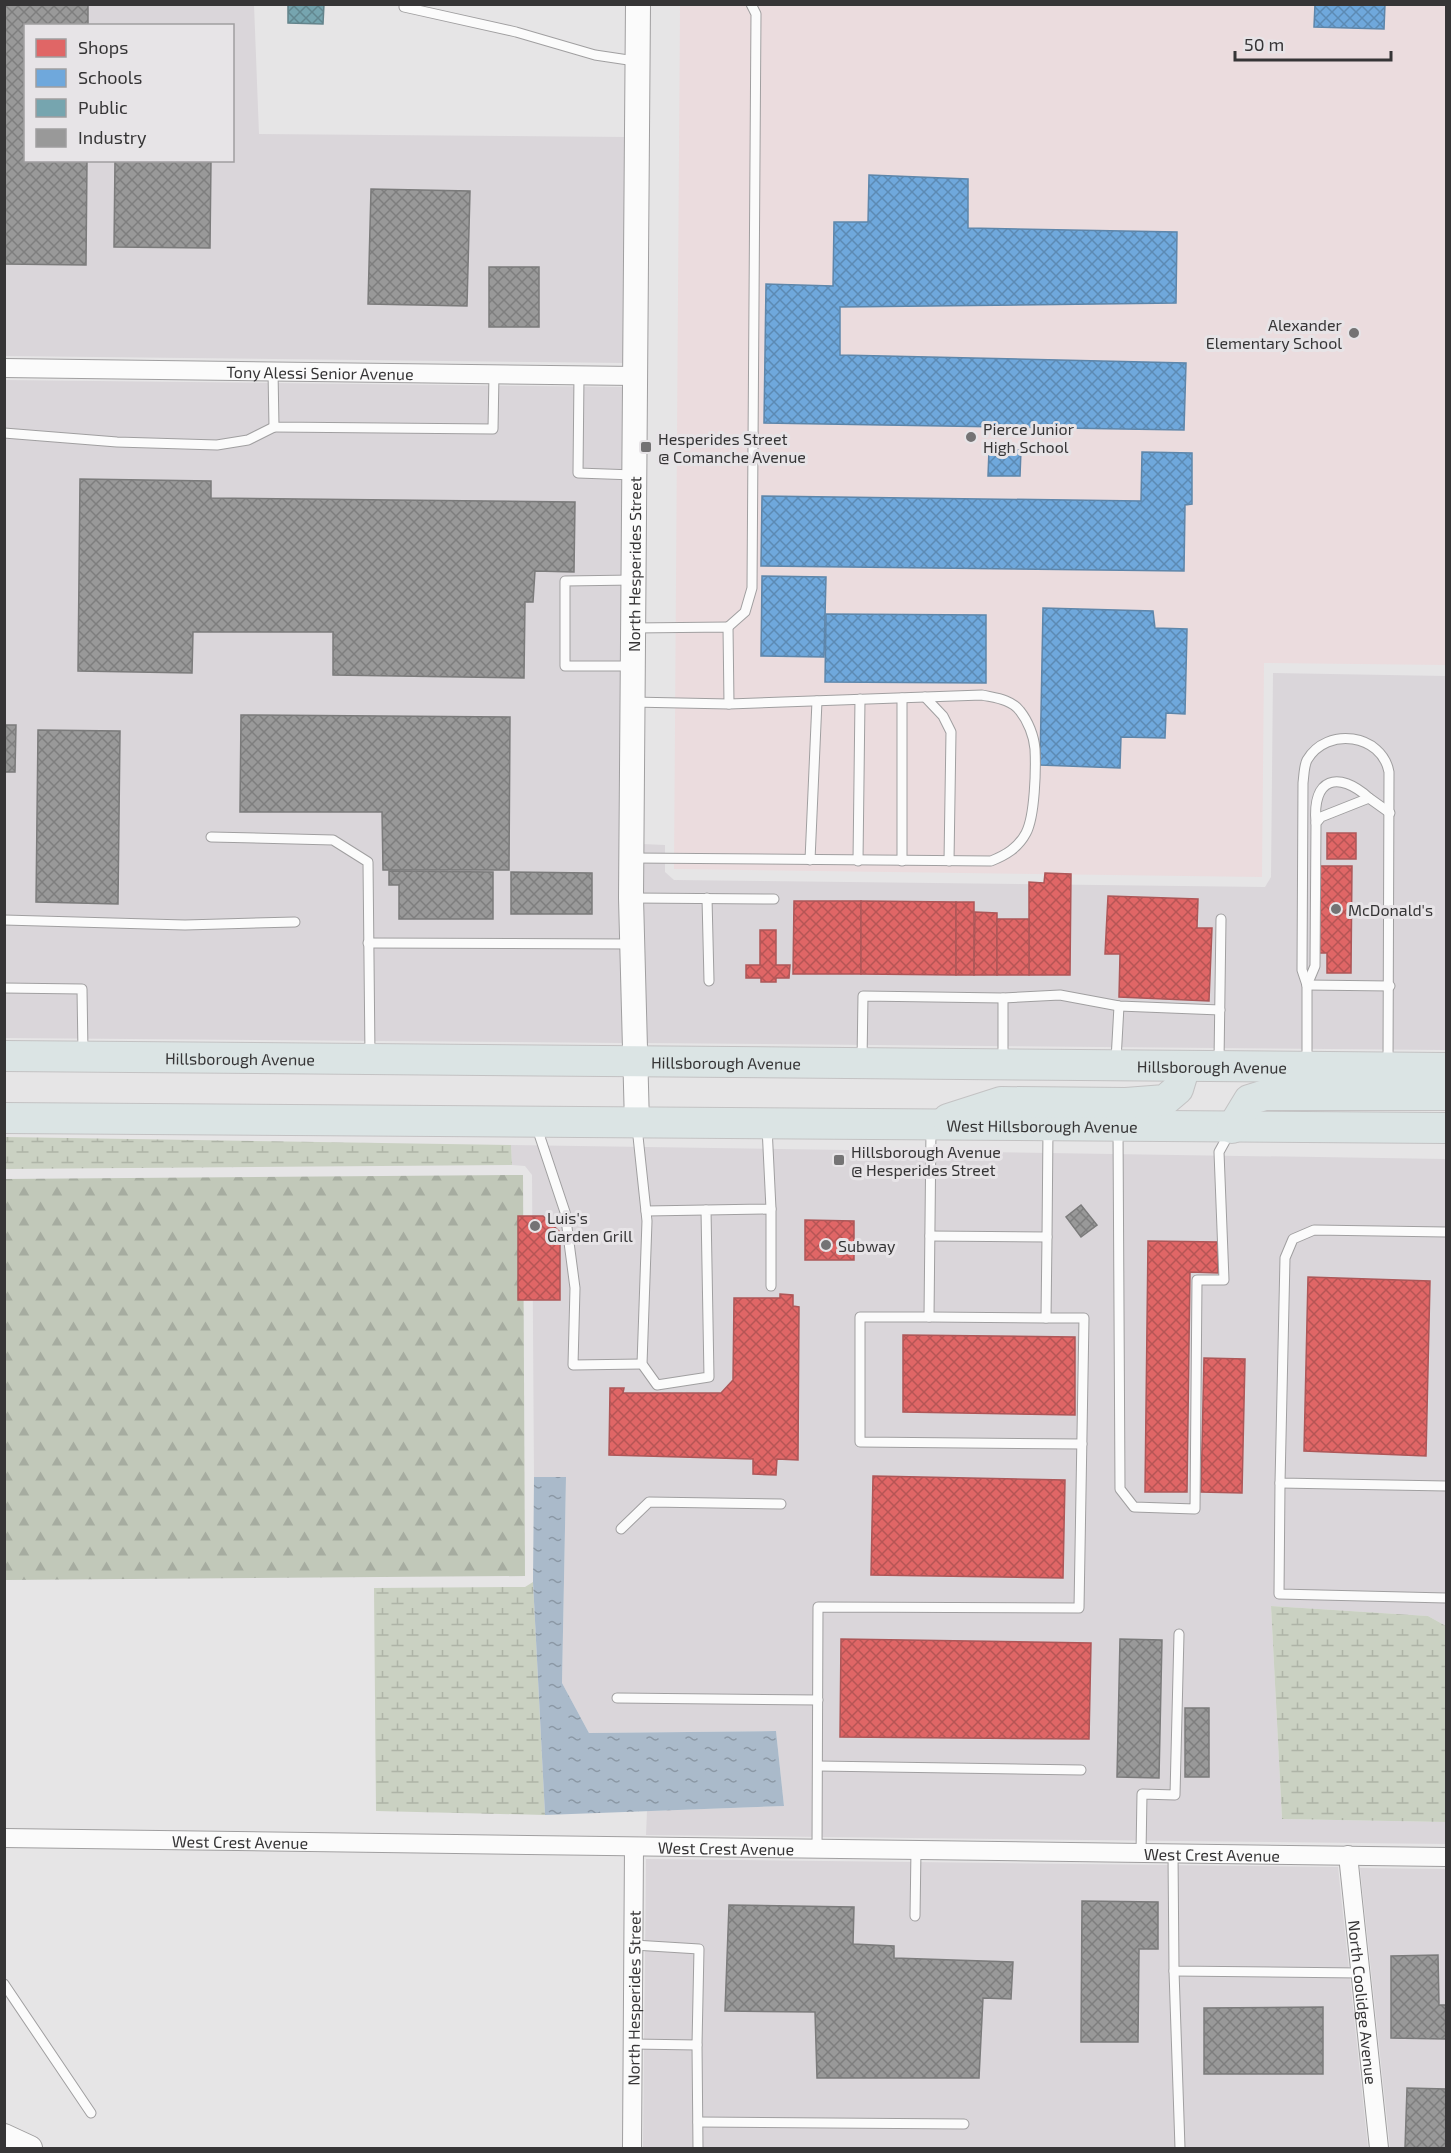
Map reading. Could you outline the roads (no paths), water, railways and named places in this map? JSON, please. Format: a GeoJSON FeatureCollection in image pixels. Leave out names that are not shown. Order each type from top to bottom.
{"type":"FeatureCollection","features":[{"type":"Feature","properties":{"kind":"main road","name":"Hillsborough Avenue"},"geometry":{"type":"LineString","coordinates":[[4,1056],[1219,1066],[1307,1081],[1388,1067],[1446,1068]]}},
{"type":"Feature","properties":{"kind":"main road"},"geometry":{"type":"LineString","coordinates":[[931,1126],[968,1111],[1000,1102],[1126,1103],[1165,1100],[1178,1089],[1185,1066]]}},
{"type":"Feature","properties":{"kind":"main road"},"geometry":{"type":"LineString","coordinates":[[1232,1128],[1249,1100],[1307,1081],[1446,1095]]}},
{"type":"Feature","properties":{"kind":"main road"},"geometry":{"type":"LineString","coordinates":[[4,1118],[637,1124]]}},
{"type":"Feature","properties":{"kind":"main road","name":"West Hillsborough Avenue"},"geometry":{"type":"LineString","coordinates":[[637,1124],[1446,1128]]}},
{"type":"Feature","properties":{"kind":"street","name":"North Hesperides Street"},"geometry":{"type":"LineString","coordinates":[[637,1124],[630,898],[636,475],[638,4]]}},
{"type":"Feature","properties":{"kind":"street","name":"Tony Alessi Senior Avenue"},"geometry":{"type":"LineString","coordinates":[[4,368],[636,376]]}},
{"type":"Feature","properties":{"kind":"street","name":"West Crest Avenue"},"geometry":{"type":"LineString","coordinates":[[4,1838],[1446,1857]]}},
{"type":"Feature","properties":{"kind":"street","name":"North Hesperides Street"},"geometry":{"type":"LineString","coordinates":[[632,2148],[634,1847]]}},
{"type":"Feature","properties":{"kind":"street","name":"North Coolidge Avenue"},"geometry":{"type":"LineString","coordinates":[[1348,1855],[1379,2148]]}},
{"type":"Feature","properties":{"kind":"street"},"geometry":{"type":"LineString","coordinates":[[4,2136],[30,2148]]}},
{"type":"Feature","properties":{"kind":"lane"},"geometry":{"type":"LineString","coordinates":[[633,628],[728,627],[746,612],[752,588],[756,14],[751,4]]}},
{"type":"Feature","properties":{"kind":"lane"},"geometry":{"type":"LineString","coordinates":[[404,7],[516,32],[595,55],[638,62]]}},
{"type":"Feature","properties":{"kind":"lane"},"geometry":{"type":"LineString","coordinates":[[273,371],[274,427]]}},
{"type":"Feature","properties":{"kind":"lane"},"geometry":{"type":"LineString","coordinates":[[4,433],[117,442],[217,445],[248,440],[274,427],[493,429],[494,374]]}},
{"type":"Feature","properties":{"kind":"lane"},"geometry":{"type":"LineString","coordinates":[[579,375],[578,474],[636,475]]}},
{"type":"Feature","properties":{"kind":"lane"},"geometry":{"type":"LineString","coordinates":[[633,666],[565,666],[565,580],[634,580]]}},
{"type":"Feature","properties":{"kind":"lane"},"geometry":{"type":"LineString","coordinates":[[728,627],[729,704]]}},
{"type":"Feature","properties":{"kind":"lane"},"geometry":{"type":"LineString","coordinates":[[631,858],[991,861],[1006,855],[1017,847],[1027,832],[1031,813],[1035,749],[1032,733],[1019,709],[1005,699],[982,695],[729,704],[632,702]]}},
{"type":"Feature","properties":{"kind":"lane"},"geometry":{"type":"LineString","coordinates":[[925,697],[943,716],[951,732],[949,861]]}},
{"type":"Feature","properties":{"kind":"lane"},"geometry":{"type":"LineString","coordinates":[[902,698],[902,861]]}},
{"type":"Feature","properties":{"kind":"lane"},"geometry":{"type":"LineString","coordinates":[[858,861],[860,699]]}},
{"type":"Feature","properties":{"kind":"lane"},"geometry":{"type":"LineString","coordinates":[[810,860],[817,701]]}},
{"type":"Feature","properties":{"kind":"lane"},"geometry":{"type":"LineString","coordinates":[[1307,1081],[1307,985],[1302,970],[1304,783],[1306,763],[1311,754],[1321,745],[1339,739],[1356,740],[1374,746],[1387,759],[1390,813],[1388,1067]]}},
{"type":"Feature","properties":{"kind":"lane"},"geometry":{"type":"LineString","coordinates":[[1307,985],[1315,966],[1316,823],[1314,804],[1318,795],[1327,785],[1343,782],[1356,786],[1390,813]]}},
{"type":"Feature","properties":{"kind":"lane"},"geometry":{"type":"LineString","coordinates":[[1316,823],[1321,817],[1369,798]]}},
{"type":"Feature","properties":{"kind":"lane"},"geometry":{"type":"LineString","coordinates":[[211,837],[333,840],[368,862],[370,1059]]}},
{"type":"Feature","properties":{"kind":"lane"},"geometry":{"type":"LineString","coordinates":[[630,898],[774,899]]}},
{"type":"Feature","properties":{"kind":"lane"},"geometry":{"type":"LineString","coordinates":[[707,898],[709,981]]}},
{"type":"Feature","properties":{"kind":"lane"},"geometry":{"type":"LineString","coordinates":[[1219,1066],[1221,919]]}},
{"type":"Feature","properties":{"kind":"lane"},"geometry":{"type":"LineString","coordinates":[[4,920],[185,925],[295,922]]}},
{"type":"Feature","properties":{"kind":"lane"},"geometry":{"type":"LineString","coordinates":[[368,943],[632,944]]}},
{"type":"Feature","properties":{"kind":"lane"},"geometry":{"type":"LineString","coordinates":[[1307,985],[1390,986]]}},
{"type":"Feature","properties":{"kind":"lane"},"geometry":{"type":"LineString","coordinates":[[4,988],[82,989],[83,1057]]}},
{"type":"Feature","properties":{"kind":"lane"},"geometry":{"type":"LineString","coordinates":[[862,1063],[863,996],[1003,998],[1060,995],[1119,1006],[1220,1010]]}},
{"type":"Feature","properties":{"kind":"lane"},"geometry":{"type":"LineString","coordinates":[[1003,998],[1003,1064]]}},
{"type":"Feature","properties":{"kind":"lane"},"geometry":{"type":"LineString","coordinates":[[1115,1065],[1119,1006]]}},
{"type":"Feature","properties":{"kind":"lane"},"geometry":{"type":"LineString","coordinates":[[535,1123],[565,1212],[575,1288],[573,1365],[642,1364]]}},
{"type":"Feature","properties":{"kind":"lane"},"geometry":{"type":"LineString","coordinates":[[637,1124],[646,1210],[642,1364],[657,1385],[709,1377],[706,1210]]}},
{"type":"Feature","properties":{"kind":"lane"},"geometry":{"type":"LineString","coordinates":[[767,1125],[771,1209],[771,1286]]}},
{"type":"Feature","properties":{"kind":"lane"},"geometry":{"type":"LineString","coordinates":[[929,1317],[931,1126]]}},
{"type":"Feature","properties":{"kind":"lane"},"geometry":{"type":"LineString","coordinates":[[1046,1318],[1048,1127]]}},
{"type":"Feature","properties":{"kind":"lane"},"geometry":{"type":"LineString","coordinates":[[1118,1127],[1120,1489],[1134,1507],[1195,1509],[1197,1280],[1224,1280],[1220,1152],[1232,1128]]}},
{"type":"Feature","properties":{"kind":"lane"},"geometry":{"type":"LineString","coordinates":[[646,1210],[771,1209]]}},
{"type":"Feature","properties":{"kind":"lane"},"geometry":{"type":"LineString","coordinates":[[1446,1232],[1314,1230],[1293,1239],[1285,1258],[1279,1594],[1446,1598]]}},
{"type":"Feature","properties":{"kind":"lane"},"geometry":{"type":"LineString","coordinates":[[930,1236],[1047,1237]]}},
{"type":"Feature","properties":{"kind":"lane"},"geometry":{"type":"LineString","coordinates":[[817,1849],[818,1607],[1079,1608],[1082,1444],[1084,1318],[860,1317],[860,1442],[1082,1444]]}},
{"type":"Feature","properties":{"kind":"lane"},"geometry":{"type":"LineString","coordinates":[[1280,1483],[1446,1486]]}},
{"type":"Feature","properties":{"kind":"lane"},"geometry":{"type":"LineString","coordinates":[[621,1529],[649,1502],[781,1504]]}},
{"type":"Feature","properties":{"kind":"lane"},"geometry":{"type":"LineString","coordinates":[[1141,1853],[1142,1794],[1175,1795],[1179,1634]]}},
{"type":"Feature","properties":{"kind":"lane"},"geometry":{"type":"LineString","coordinates":[[617,1698],[818,1700]]}},
{"type":"Feature","properties":{"kind":"lane"},"geometry":{"type":"LineString","coordinates":[[818,1766],[1082,1770]]}},
{"type":"Feature","properties":{"kind":"lane"},"geometry":{"type":"LineString","coordinates":[[915,1916],[916,1850]]}},
{"type":"Feature","properties":{"kind":"lane"},"geometry":{"type":"LineString","coordinates":[[1173,1853],[1180,2148]]}},
{"type":"Feature","properties":{"kind":"lane"},"geometry":{"type":"LineString","coordinates":[[634,1945],[699,1949],[698,2148]]}},
{"type":"Feature","properties":{"kind":"lane"},"geometry":{"type":"LineString","coordinates":[[1174,1971],[1360,1972]]}},
{"type":"Feature","properties":{"kind":"lane"},"geometry":{"type":"LineString","coordinates":[[4,1984],[91,2113]]}},
{"type":"Feature","properties":{"kind":"lane"},"geometry":{"type":"LineString","coordinates":[[633,2044],[697,2045]]}},
{"type":"Feature","properties":{"kind":"lane"},"geometry":{"type":"LineString","coordinates":[[698,2122],[964,2124]]}},
{"type":"Feature","properties":{"kind":"water"},"geometry":{"type":"Polygon","coordinates":[[[534,1477],[566,1477],[562,1683],[589,1733],[776,1731],[784,1806],[545,1815],[533,1582],[534,1477]]]}},
{"type":"Feature","properties":{"kind":"place","name":"Alexander Elementary School"},"geometry":{"type":"Point","coordinates":[1354,333]}},
{"type":"Feature","properties":{"kind":"place","name":"Pierce Junior High School"},"geometry":{"type":"Point","coordinates":[971,437]}},
{"type":"Feature","properties":{"kind":"place","name":"Hesperides Street @ Comanche Avenue"},"geometry":{"type":"Point","coordinates":[646,447]}},
{"type":"Feature","properties":{"kind":"place","name":"McDonald's"},"geometry":{"type":"Point","coordinates":[1336,909]}},
{"type":"Feature","properties":{"kind":"place","name":"Hillsborough Avenue @ Hesperides Street"},"geometry":{"type":"Point","coordinates":[839,1160]}},
{"type":"Feature","properties":{"kind":"place","name":"Luis's Garden Grill"},"geometry":{"type":"Point","coordinates":[535,1226]}},
{"type":"Feature","properties":{"kind":"place","name":"Subway"},"geometry":{"type":"Point","coordinates":[826,1245]}}]}
